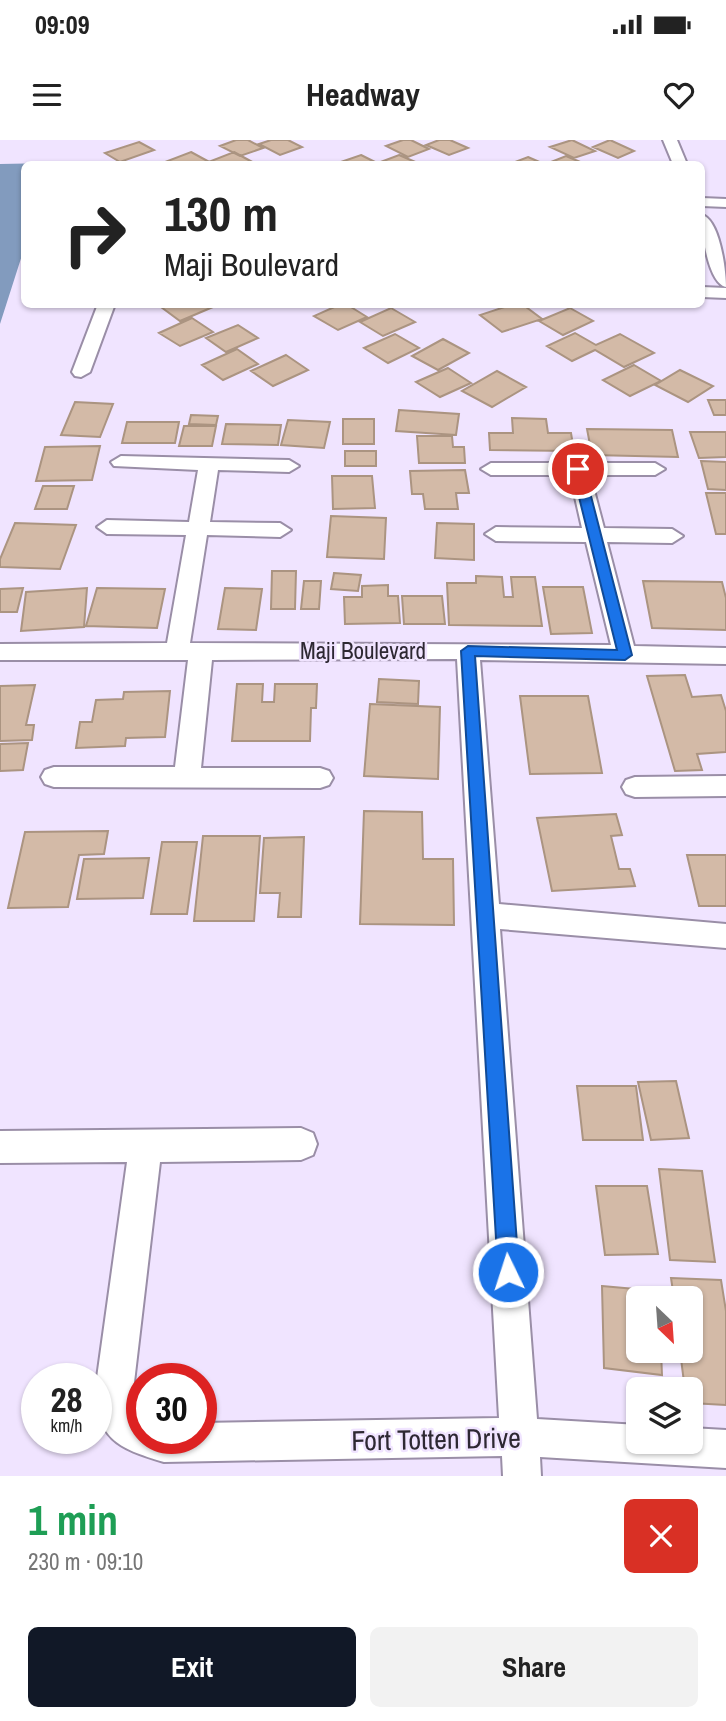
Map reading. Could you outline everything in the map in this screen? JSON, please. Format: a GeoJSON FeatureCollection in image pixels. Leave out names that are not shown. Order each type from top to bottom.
{"type":"FeatureCollection","features":[{"type":"Feature","properties":{"kind":"street"},"geometry":{"type":"LineString","coordinates":[[670,140],[679,161]]}},
{"type":"Feature","properties":{"kind":"street"},"geometry":{"type":"LineString","coordinates":[[705,202],[726,203]]}},
{"type":"Feature","properties":{"kind":"street"},"geometry":{"type":"LineString","coordinates":[[705,228],[726,282]]}},
{"type":"Feature","properties":{"kind":"street"},"geometry":{"type":"LineString","coordinates":[[705,292],[726,293]]}},
{"type":"Feature","properties":{"kind":"street"},"geometry":{"type":"LineString","coordinates":[[81,372],[105,308]]}},
{"type":"Feature","properties":{"kind":"street"},"geometry":{"type":"LineString","coordinates":[[121,462],[289,466]]}},
{"type":"Feature","properties":{"kind":"street"},"geometry":{"type":"LineString","coordinates":[[187,778],[189,651],[200,528],[209,464]]}},
{"type":"Feature","properties":{"kind":"street"},"geometry":{"type":"LineString","coordinates":[[491,468],[655,469]]}},
{"type":"Feature","properties":{"kind":"street"},"geometry":{"type":"LineString","coordinates":[[578,469],[625,655]]}},
{"type":"Feature","properties":{"kind":"street"},"geometry":{"type":"LineString","coordinates":[[107,527],[280,530]]}},
{"type":"Feature","properties":{"kind":"street"},"geometry":{"type":"LineString","coordinates":[[496,534],[672,536]]}},
{"type":"Feature","properties":{"kind":"street"},"geometry":{"type":"LineString","coordinates":[[468,651],[522,1476]]}},
{"type":"Feature","properties":{"kind":"street","name":"Maji Boulevard"},"geometry":{"type":"LineString","coordinates":[[0,652],[468,651],[726,656]]}},
{"type":"Feature","properties":{"kind":"street"},"geometry":{"type":"LineString","coordinates":[[54,777],[320,778]]}},
{"type":"Feature","properties":{"kind":"street"},"geometry":{"type":"LineString","coordinates":[[635,787],[726,786]]}},
{"type":"Feature","properties":{"kind":"street"},"geometry":{"type":"LineString","coordinates":[[485,915],[726,936]]}},
{"type":"Feature","properties":{"kind":"street"},"geometry":{"type":"LineString","coordinates":[[0,1147],[301,1144]]}},
{"type":"Feature","properties":{"kind":"street"},"geometry":{"type":"LineString","coordinates":[[126,1429],[116,1415],[114,1391],[145,1147]]}},
{"type":"Feature","properties":{"kind":"street","name":"Fort Totten Drive"},"geometry":{"type":"LineString","coordinates":[[217,1442],[519,1437],[726,1450]]}},
{"type":"Feature","properties":{"kind":"water"},"geometry":{"type":"Polygon","coordinates":[[[0,164],[21,164],[21,258],[0,324],[0,164]]]}},
{"type":"Feature","properties":{"kind":"building"},"geometry":{"type":"Polygon","coordinates":[[[236,140],[248,140],[263,148],[240,156],[220,146],[236,140]]]}},
{"type":"Feature","properties":{"kind":"building"},"geometry":{"type":"Polygon","coordinates":[[[271,140],[288,140],[302,147],[280,155],[259,144],[271,140]]]}},
{"type":"Feature","properties":{"kind":"building"},"geometry":{"type":"Polygon","coordinates":[[[411,140],[429,149],[408,157],[386,146],[411,140]]]}},
{"type":"Feature","properties":{"kind":"building"},"geometry":{"type":"Polygon","coordinates":[[[439,140],[450,140],[468,148],[449,155],[426,145],[439,140]]]}},
{"type":"Feature","properties":{"kind":"building"},"geometry":{"type":"Polygon","coordinates":[[[572,140],[595,151],[574,158],[550,147],[572,140]]]}},
{"type":"Feature","properties":{"kind":"building"},"geometry":{"type":"Polygon","coordinates":[[[610,140],[634,151],[618,158],[593,147],[610,140]]]}},
{"type":"Feature","properties":{"kind":"building"},"geometry":{"type":"Polygon","coordinates":[[[139,142],[154,150],[123,161],[105,153],[139,142]]]}},
{"type":"Feature","properties":{"kind":"building"},"geometry":{"type":"Polygon","coordinates":[[[191,152],[208,161],[168,161],[191,152]]]}},
{"type":"Feature","properties":{"kind":"building"},"geometry":{"type":"Polygon","coordinates":[[[234,152],[250,161],[211,161],[234,152]]]}},
{"type":"Feature","properties":{"kind":"building"},"geometry":{"type":"Polygon","coordinates":[[[361,155],[373,161],[344,161],[361,155]]]}},
{"type":"Feature","properties":{"kind":"building"},"geometry":{"type":"Polygon","coordinates":[[[399,155],[413,161],[383,161],[399,155]]]}},
{"type":"Feature","properties":{"kind":"building"},"geometry":{"type":"Polygon","coordinates":[[[566,156],[578,161],[554,161],[566,156]]]}},
{"type":"Feature","properties":{"kind":"building"},"geometry":{"type":"Polygon","coordinates":[[[528,157],[537,161],[518,161],[528,157]]]}},
{"type":"Feature","properties":{"kind":"building"},"geometry":{"type":"Polygon","coordinates":[[[162,308],[211,308],[180,321],[162,308]]]}},
{"type":"Feature","properties":{"kind":"building"},"geometry":{"type":"Polygon","coordinates":[[[332,308],[352,308],[367,317],[338,330],[314,316],[332,308]]]}},
{"type":"Feature","properties":{"kind":"building"},"geometry":{"type":"Polygon","coordinates":[[[391,308],[415,322],[383,336],[360,322],[391,308]]]}},
{"type":"Feature","properties":{"kind":"building"},"geometry":{"type":"Polygon","coordinates":[[[502,308],[527,308],[542,319],[502,332],[480,315],[502,308]]]}},
{"type":"Feature","properties":{"kind":"building"},"geometry":{"type":"Polygon","coordinates":[[[570,308],[593,321],[563,335],[539,321],[570,308]]]}},
{"type":"Feature","properties":{"kind":"building"},"geometry":{"type":"Polygon","coordinates":[[[192,318],[213,332],[180,346],[159,333],[192,318]]]}},
{"type":"Feature","properties":{"kind":"building"},"geometry":{"type":"Polygon","coordinates":[[[238,325],[258,338],[226,352],[206,338],[238,325]]]}},
{"type":"Feature","properties":{"kind":"building"},"geometry":{"type":"Polygon","coordinates":[[[575,333],[596,345],[620,334],[654,353],[624,367],[595,350],[572,361],[547,346],[575,333]]]}},
{"type":"Feature","properties":{"kind":"building"},"geometry":{"type":"Polygon","coordinates":[[[395,334],[419,348],[388,363],[364,348],[395,334]]]}},
{"type":"Feature","properties":{"kind":"building"},"geometry":{"type":"Polygon","coordinates":[[[443,339],[469,353],[438,370],[412,356],[443,339]]]}},
{"type":"Feature","properties":{"kind":"building"},"geometry":{"type":"Polygon","coordinates":[[[237,349],[258,364],[223,380],[202,365],[237,349]]]}},
{"type":"Feature","properties":{"kind":"building"},"geometry":{"type":"Polygon","coordinates":[[[286,355],[308,370],[273,386],[251,371],[286,355]]]}},
{"type":"Feature","properties":{"kind":"building"},"geometry":{"type":"Polygon","coordinates":[[[634,365],[661,381],[630,396],[603,380],[634,365]]]}},
{"type":"Feature","properties":{"kind":"building"},"geometry":{"type":"Polygon","coordinates":[[[448,368],[471,383],[440,397],[416,382],[448,368]]]}},
{"type":"Feature","properties":{"kind":"building"},"geometry":{"type":"Polygon","coordinates":[[[680,370],[713,386],[688,402],[655,385],[680,370]]]}},
{"type":"Feature","properties":{"kind":"building"},"geometry":{"type":"Polygon","coordinates":[[[497,371],[526,387],[492,407],[462,391],[497,371]]]}},
{"type":"Feature","properties":{"kind":"building"},"geometry":{"type":"Polygon","coordinates":[[[708,400],[726,400],[726,415],[714,415],[708,400]]]}},
{"type":"Feature","properties":{"kind":"building"},"geometry":{"type":"Polygon","coordinates":[[[75,402],[113,404],[100,437],[61,435],[75,402]]]}},
{"type":"Feature","properties":{"kind":"building"},"geometry":{"type":"Polygon","coordinates":[[[399,410],[459,414],[456,435],[396,431],[399,410]]]}},
{"type":"Feature","properties":{"kind":"building"},"geometry":{"type":"Polygon","coordinates":[[[191,415],[218,416],[216,425],[189,424],[191,415]]]}},
{"type":"Feature","properties":{"kind":"building"},"geometry":{"type":"Polygon","coordinates":[[[512,418],[546,419],[548,433],[571,433],[574,451],[490,450],[489,433],[513,433],[512,418]]]}},
{"type":"Feature","properties":{"kind":"building"},"geometry":{"type":"Polygon","coordinates":[[[343,419],[374,419],[374,444],[343,444],[343,419]]]}},
{"type":"Feature","properties":{"kind":"building"},"geometry":{"type":"Polygon","coordinates":[[[288,420],[330,422],[324,448],[281,445],[288,420]]]}},
{"type":"Feature","properties":{"kind":"building"},"geometry":{"type":"Polygon","coordinates":[[[127,422],[179,422],[175,443],[122,443],[127,422]]]}},
{"type":"Feature","properties":{"kind":"building"},"geometry":{"type":"Polygon","coordinates":[[[226,424],[281,425],[278,445],[222,444],[226,424]]]}},
{"type":"Feature","properties":{"kind":"building"},"geometry":{"type":"Polygon","coordinates":[[[184,426],[216,426],[212,446],[179,446],[184,426]]]}},
{"type":"Feature","properties":{"kind":"building"},"geometry":{"type":"Polygon","coordinates":[[[587,429],[672,430],[678,457],[592,455],[587,429]]]}},
{"type":"Feature","properties":{"kind":"building"},"geometry":{"type":"Polygon","coordinates":[[[690,432],[726,432],[726,457],[699,458],[690,432]]]}},
{"type":"Feature","properties":{"kind":"building"},"geometry":{"type":"Polygon","coordinates":[[[417,436],[452,436],[453,447],[464,447],[465,463],[419,463],[417,436]]]}},
{"type":"Feature","properties":{"kind":"building"},"geometry":{"type":"Polygon","coordinates":[[[100,446],[92,480],[36,481],[45,447],[100,446]]]}},
{"type":"Feature","properties":{"kind":"building"},"geometry":{"type":"Polygon","coordinates":[[[345,451],[376,451],[376,466],[345,466],[345,451]]]}},
{"type":"Feature","properties":{"kind":"building"},"geometry":{"type":"Polygon","coordinates":[[[701,461],[726,462],[726,490],[708,489],[701,461]]]}},
{"type":"Feature","properties":{"kind":"building"},"geometry":{"type":"Polygon","coordinates":[[[465,470],[469,493],[456,493],[458,509],[425,509],[423,494],[412,494],[410,471],[465,470]]]}},
{"type":"Feature","properties":{"kind":"building"},"geometry":{"type":"Polygon","coordinates":[[[332,476],[372,476],[375,508],[333,509],[332,476]]]}},
{"type":"Feature","properties":{"kind":"building"},"geometry":{"type":"Polygon","coordinates":[[[43,486],[74,486],[67,509],[35,509],[43,486]]]}},
{"type":"Feature","properties":{"kind":"building"},"geometry":{"type":"Polygon","coordinates":[[[706,493],[726,493],[726,534],[716,534],[706,493]]]}},
{"type":"Feature","properties":{"kind":"building"},"geometry":{"type":"Polygon","coordinates":[[[331,516],[386,518],[384,559],[327,557],[331,516]]]}},
{"type":"Feature","properties":{"kind":"building"},"geometry":{"type":"Polygon","coordinates":[[[15,523],[76,525],[60,569],[0,567],[0,559],[15,523]]]}},
{"type":"Feature","properties":{"kind":"building"},"geometry":{"type":"Polygon","coordinates":[[[437,523],[474,524],[474,560],[435,558],[437,523]]]}},
{"type":"Feature","properties":{"kind":"building"},"geometry":{"type":"Polygon","coordinates":[[[272,571],[296,571],[295,609],[271,609],[272,571]]]}},
{"type":"Feature","properties":{"kind":"building"},"geometry":{"type":"Polygon","coordinates":[[[334,573],[361,575],[358,591],[331,589],[334,573]]]}},
{"type":"Feature","properties":{"kind":"building"},"geometry":{"type":"Polygon","coordinates":[[[476,576],[502,577],[504,597],[513,597],[511,577],[535,577],[542,626],[449,625],[447,583],[476,583],[476,576]]]}},
{"type":"Feature","properties":{"kind":"building"},"geometry":{"type":"Polygon","coordinates":[[[304,581],[321,581],[319,609],[301,609],[304,581]]]}},
{"type":"Feature","properties":{"kind":"building"},"geometry":{"type":"Polygon","coordinates":[[[643,581],[722,582],[726,598],[726,630],[652,628],[643,581]]]}},
{"type":"Feature","properties":{"kind":"building"},"geometry":{"type":"Polygon","coordinates":[[[388,585],[388,596],[398,596],[400,623],[345,624],[344,597],[362,597],[362,586],[388,585]]]}},
{"type":"Feature","properties":{"kind":"building"},"geometry":{"type":"Polygon","coordinates":[[[543,587],[583,587],[592,633],[551,634],[543,587]]]}},
{"type":"Feature","properties":{"kind":"building"},"geometry":{"type":"Polygon","coordinates":[[[23,588],[17,612],[0,612],[0,589],[23,588]]]}},
{"type":"Feature","properties":{"kind":"building"},"geometry":{"type":"Polygon","coordinates":[[[87,588],[84,627],[21,631],[26,592],[87,588]]]}},
{"type":"Feature","properties":{"kind":"building"},"geometry":{"type":"Polygon","coordinates":[[[97,588],[165,589],[157,628],[86,626],[97,588]]]}},
{"type":"Feature","properties":{"kind":"building"},"geometry":{"type":"Polygon","coordinates":[[[225,588],[262,589],[256,630],[218,629],[225,588]]]}},
{"type":"Feature","properties":{"kind":"building"},"geometry":{"type":"Polygon","coordinates":[[[402,596],[442,596],[445,624],[404,624],[402,596]]]}},
{"type":"Feature","properties":{"kind":"building"},"geometry":{"type":"Polygon","coordinates":[[[685,675],[692,697],[721,695],[726,711],[726,752],[697,754],[702,770],[675,771],[647,676],[685,675]]]}},
{"type":"Feature","properties":{"kind":"building"},"geometry":{"type":"Polygon","coordinates":[[[379,679],[419,681],[418,704],[377,702],[379,679]]]}},
{"type":"Feature","properties":{"kind":"building"},"geometry":{"type":"Polygon","coordinates":[[[237,684],[263,684],[262,702],[274,702],[275,684],[317,684],[316,708],[311,708],[310,741],[232,741],[237,684]]]}},
{"type":"Feature","properties":{"kind":"building"},"geometry":{"type":"Polygon","coordinates":[[[35,685],[26,725],[34,725],[32,740],[0,741],[0,686],[35,685]]]}},
{"type":"Feature","properties":{"kind":"building"},"geometry":{"type":"Polygon","coordinates":[[[170,691],[165,737],[126,738],[125,746],[76,748],[80,722],[92,722],[96,700],[123,699],[124,692],[170,691]]]}},
{"type":"Feature","properties":{"kind":"building"},"geometry":{"type":"Polygon","coordinates":[[[520,696],[588,696],[602,773],[530,774],[520,696]]]}},
{"type":"Feature","properties":{"kind":"building"},"geometry":{"type":"Polygon","coordinates":[[[370,704],[440,707],[438,779],[364,776],[370,704]]]}},
{"type":"Feature","properties":{"kind":"building"},"geometry":{"type":"Polygon","coordinates":[[[28,743],[23,770],[0,771],[0,744],[28,743]]]}},
{"type":"Feature","properties":{"kind":"building"},"geometry":{"type":"Polygon","coordinates":[[[364,811],[422,812],[423,859],[453,859],[454,925],[360,924],[364,811]]]}},
{"type":"Feature","properties":{"kind":"building"},"geometry":{"type":"Polygon","coordinates":[[[616,814],[622,835],[611,836],[619,869],[630,869],[635,886],[552,891],[537,818],[616,814]]]}},
{"type":"Feature","properties":{"kind":"building"},"geometry":{"type":"Polygon","coordinates":[[[108,831],[104,854],[79,855],[68,907],[8,908],[25,832],[108,831]]]}},
{"type":"Feature","properties":{"kind":"building"},"geometry":{"type":"Polygon","coordinates":[[[203,836],[260,836],[254,921],[194,921],[203,836]]]}},
{"type":"Feature","properties":{"kind":"building"},"geometry":{"type":"Polygon","coordinates":[[[304,837],[301,917],[278,917],[280,893],[260,893],[264,838],[304,837]]]}},
{"type":"Feature","properties":{"kind":"building"},"geometry":{"type":"Polygon","coordinates":[[[162,842],[197,842],[187,914],[151,914],[162,842]]]}},
{"type":"Feature","properties":{"kind":"building"},"geometry":{"type":"Polygon","coordinates":[[[687,855],[726,855],[726,906],[699,906],[687,855]]]}},
{"type":"Feature","properties":{"kind":"building"},"geometry":{"type":"Polygon","coordinates":[[[149,858],[143,898],[77,899],[84,859],[149,858]]]}},
{"type":"Feature","properties":{"kind":"building"},"geometry":{"type":"Polygon","coordinates":[[[676,1081],[689,1138],[651,1140],[638,1082],[676,1081]]]}},
{"type":"Feature","properties":{"kind":"building"},"geometry":{"type":"Polygon","coordinates":[[[577,1086],[636,1086],[643,1140],[583,1140],[577,1086]]]}},
{"type":"Feature","properties":{"kind":"building"},"geometry":{"type":"Polygon","coordinates":[[[659,1169],[702,1171],[715,1262],[670,1260],[659,1169]]]}},
{"type":"Feature","properties":{"kind":"building"},"geometry":{"type":"Polygon","coordinates":[[[596,1186],[647,1186],[658,1254],[605,1255],[596,1186]]]}},
{"type":"Feature","properties":{"kind":"building"},"geometry":{"type":"Polygon","coordinates":[[[671,1278],[721,1280],[726,1311],[726,1405],[703,1404],[703,1377],[683,1377],[682,1363],[704,1363],[704,1286],[672,1286],[671,1278]]]}},
{"type":"Feature","properties":{"kind":"building"},"geometry":{"type":"Polygon","coordinates":[[[602,1286],[626,1288],[626,1363],[662,1363],[662,1375],[604,1368],[602,1286]]]}},
{"type":"Feature","properties":{"kind":"route"},"geometry":{"type":"LineString","coordinates":[[508,1272],[468,651],[625,655],[578,469]]}}]}
